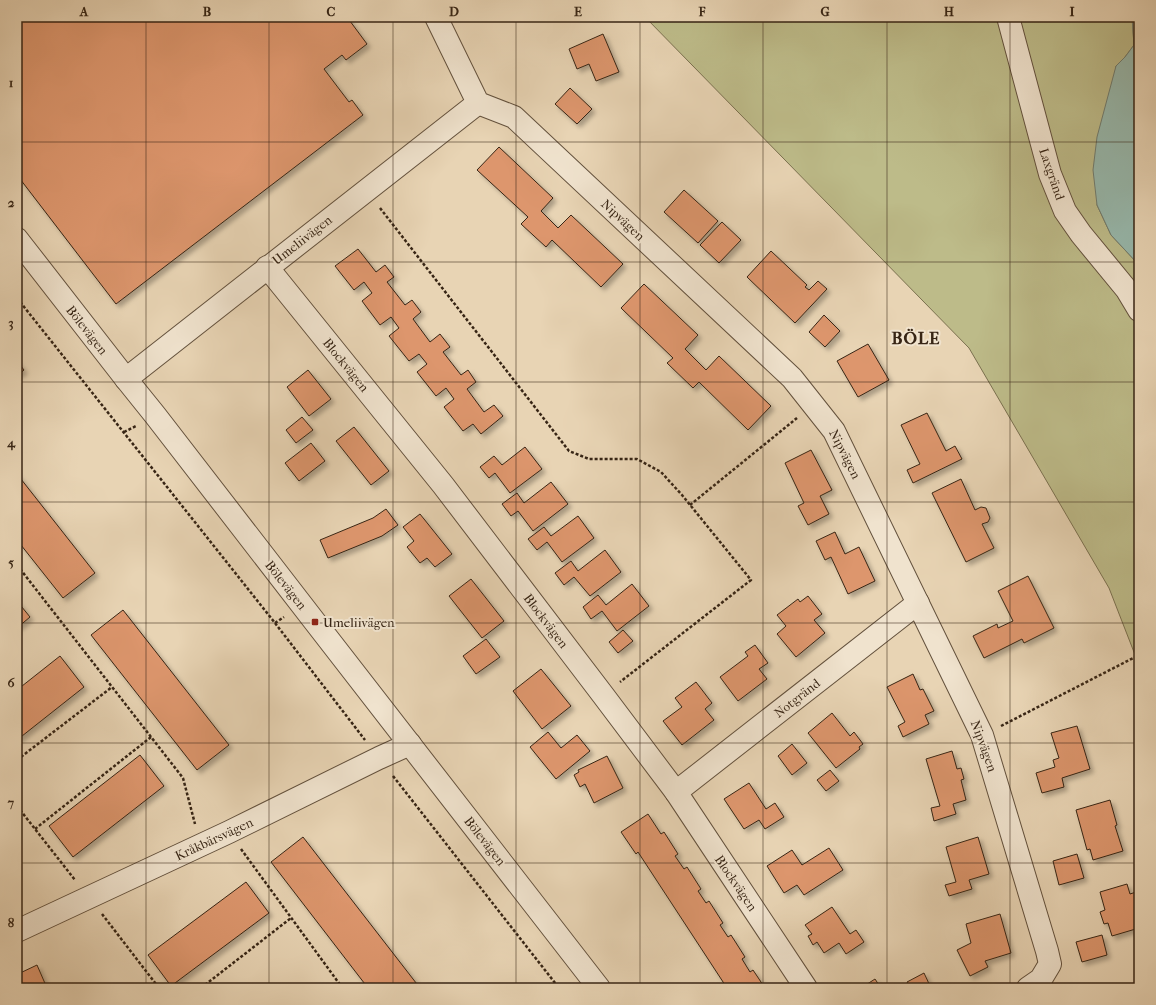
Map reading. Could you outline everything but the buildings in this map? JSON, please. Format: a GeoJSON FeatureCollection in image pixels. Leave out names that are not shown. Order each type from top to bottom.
{"type":"FeatureCollection","features":[{"type":"Feature","properties":{"kind":"street"},"geometry":{"type":"LineString","coordinates":[[436,17],[478,103]]}},
{"type":"Feature","properties":{"kind":"street","name":"Laxgränd"},"geometry":{"type":"LineString","coordinates":[[1008,17],[1050,174],[1065,210],[1081,234],[1126,290],[1139,310]]}},
{"type":"Feature","properties":{"kind":"street","name":"Umeliivägen"},"geometry":{"type":"LineString","coordinates":[[126,379],[478,103]]}},
{"type":"Feature","properties":{"kind":"street","name":"Nipvägen"},"geometry":{"type":"LineString","coordinates":[[478,103],[514,117],[792,378],[834,431],[982,735],[1050,964],[1041,979],[1028,988]]}},
{"type":"Feature","properties":{"kind":"street","name":"Bölevägen"},"geometry":{"type":"LineString","coordinates":[[17,239],[599,988]]}},
{"type":"Feature","properties":{"kind":"street","name":"Blockvägen"},"geometry":{"type":"LineString","coordinates":[[268,267],[443,485],[676,792],[806,988]]}},
{"type":"Feature","properties":{"kind":"street","name":"Notgränd"},"geometry":{"type":"LineString","coordinates":[[676,792],[918,603]]}},
{"type":"Feature","properties":{"kind":"street","name":"Kråkbärsvägen"},"geometry":{"type":"LineString","coordinates":[[17,931],[201,846],[410,744]]}},
{"type":"Feature","properties":{"kind":"path"},"geometry":{"type":"LineString","coordinates":[[366,190],[569,451],[589,459],[637,460],[661,472],[751,580],[603,695]]}},
{"type":"Feature","properties":{"kind":"path"},"geometry":{"type":"LineString","coordinates":[[17,298],[275,623],[559,988]]}},
{"type":"Feature","properties":{"kind":"path"},"geometry":{"type":"LineString","coordinates":[[690,505],[813,404]]}},
{"type":"Feature","properties":{"kind":"path"},"geometry":{"type":"LineString","coordinates":[[17,565],[183,778],[201,846]]}},
{"type":"Feature","properties":{"kind":"path"},"geometry":{"type":"LineString","coordinates":[[982,735],[1139,655]]}},
{"type":"Feature","properties":{"kind":"path"},"geometry":{"type":"LineString","coordinates":[[17,760],[112,687]]}},
{"type":"Feature","properties":{"kind":"path"},"geometry":{"type":"LineString","coordinates":[[35,829],[151,737]]}},
{"type":"Feature","properties":{"kind":"path"},"geometry":{"type":"LineString","coordinates":[[229,832],[340,987]]}},
{"type":"Feature","properties":{"kind":"path"},"geometry":{"type":"LineString","coordinates":[[201,988],[291,918]]}},
{"type":"Feature","properties":{"kind":"shaded area"},"geometry":{"type":"Polygon","coordinates":[[[645,17],[1132,17],[1134,45],[1116,66],[1097,205],[1111,235],[1139,265],[1139,665],[1109,588],[969,348],[645,17]]]}},
{"type":"Feature","properties":{"kind":"water"},"geometry":{"type":"Polygon","coordinates":[[[1132,17],[1139,17],[1139,265],[1111,235],[1097,205],[1093,170],[1097,137],[1116,66],[1134,45],[1132,17]]]}},
{"type":"Feature","properties":{"kind":"place","name":"Umeliivägen"},"geometry":{"type":"Point","coordinates":[315,622]}},
{"type":"Feature","properties":{"kind":"district","name":"BÖLE"},"geometry":{"type":"Point","coordinates":[916,338]}}]}
